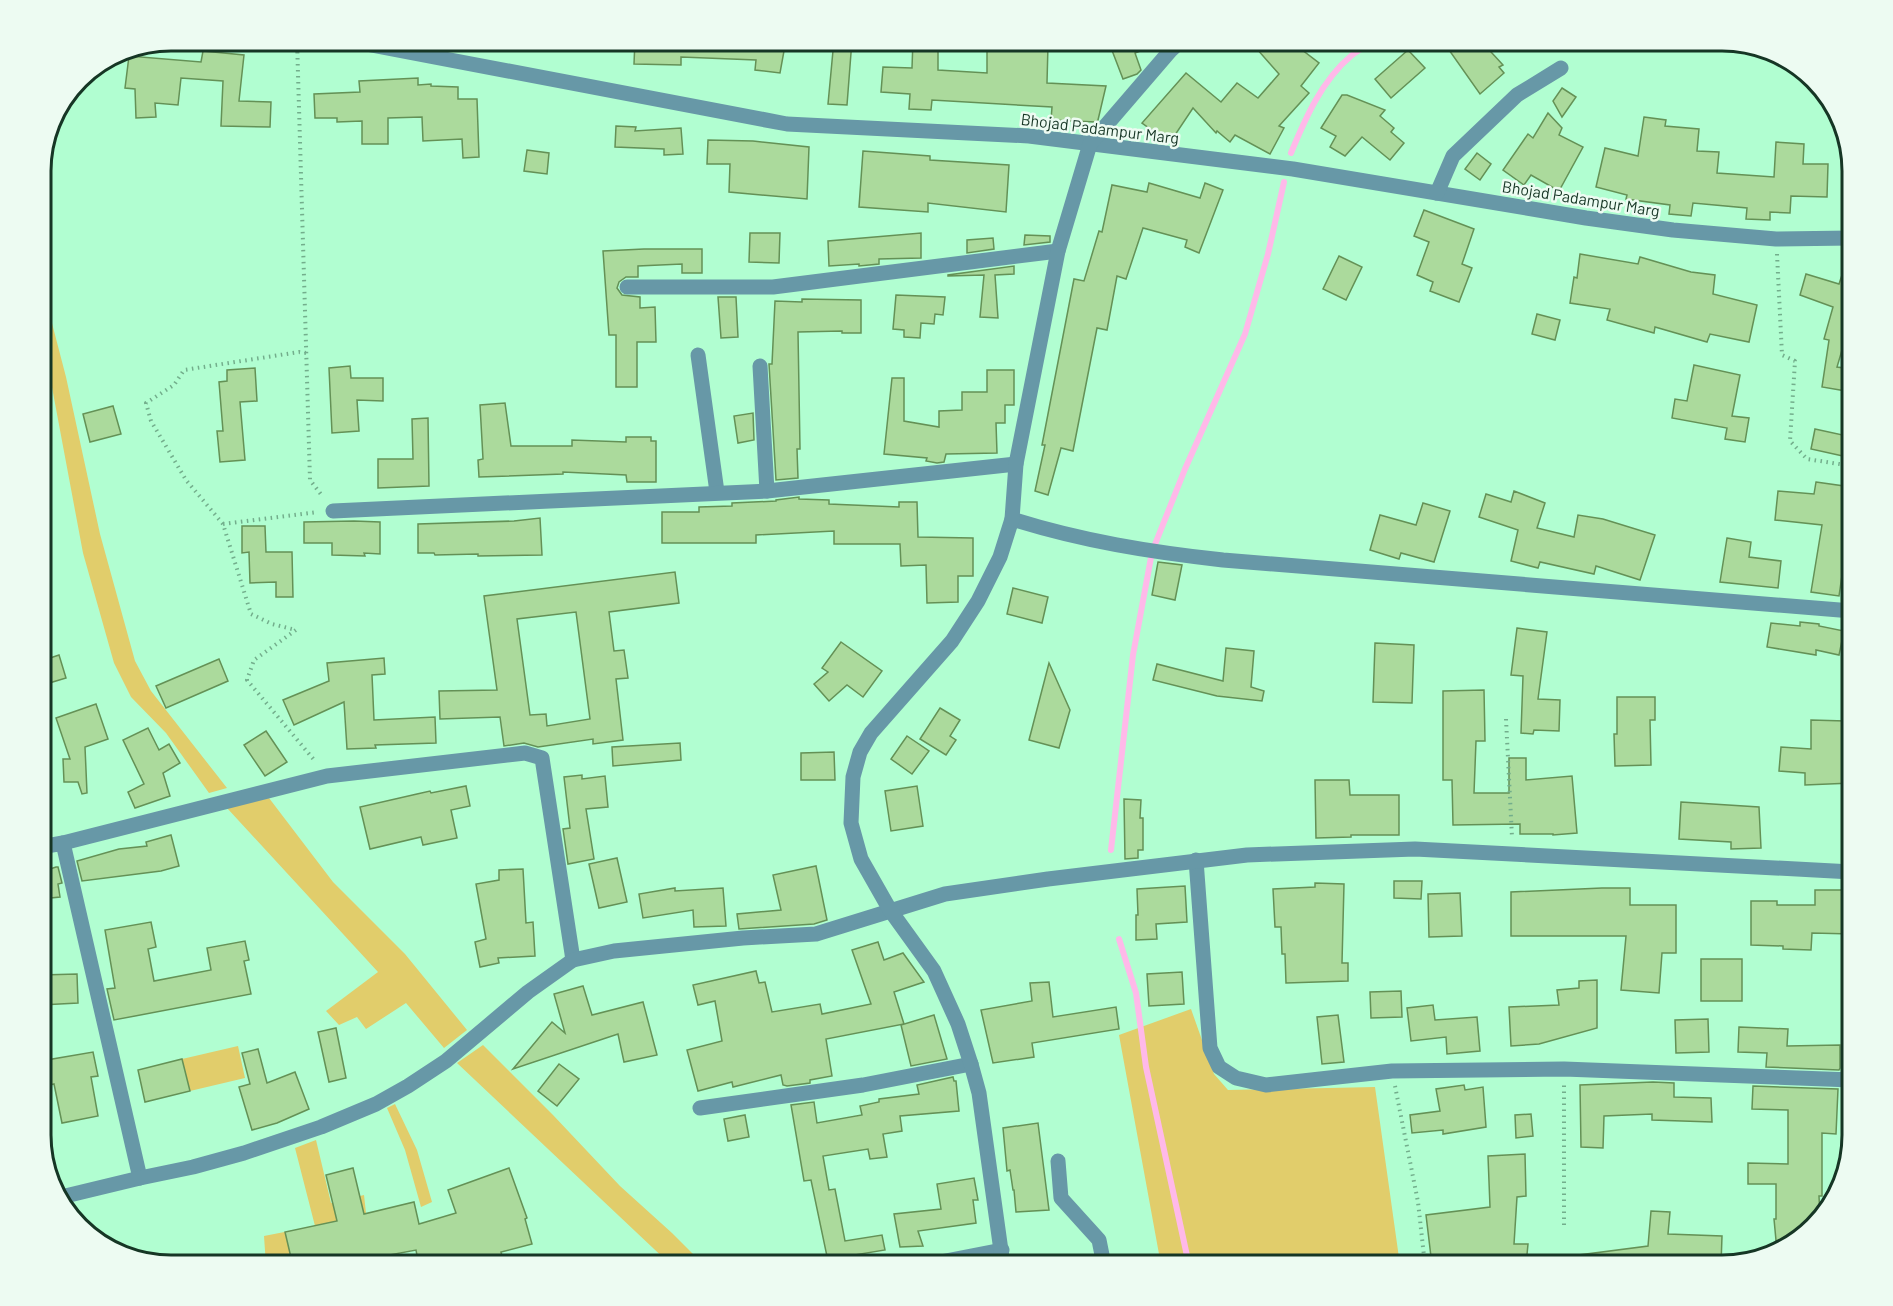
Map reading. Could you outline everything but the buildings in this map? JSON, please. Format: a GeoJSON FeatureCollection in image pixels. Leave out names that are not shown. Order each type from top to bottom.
{"type":"FeatureCollection","features":[{"type":"Feature","properties":{"kind":"street","name":"Bhojad Padampur Marg"},"geometry":{"type":"LineString","coordinates":[[431,51],[788,124],[1029,136],[1293,169],[1597,220],[1673,230],[1776,239],[1842,238]]}},
{"type":"Feature","properties":{"kind":"street"},"geometry":{"type":"LineString","coordinates":[[1003,1255],[979,1093],[971,1064],[958,1024],[934,971],[890,910],[861,859],[851,823],[853,777],[860,752],[871,733],[952,641],[978,601],[1000,558],[1012,519],[1016,464],[1058,251],[1090,144],[1170,51]]}},
{"type":"Feature","properties":{"kind":"street"},"geometry":{"type":"LineString","coordinates":[[1437,193],[1453,156],[1517,96],[1561,68]]}},
{"type":"Feature","properties":{"kind":"street"},"geometry":{"type":"LineString","coordinates":[[627,287],[773,287],[1058,251]]}},
{"type":"Feature","properties":{"kind":"street"},"geometry":{"type":"LineString","coordinates":[[698,356],[717,492]]}},
{"type":"Feature","properties":{"kind":"street"},"geometry":{"type":"LineString","coordinates":[[760,366],[767,491]]}},
{"type":"Feature","properties":{"kind":"street"},"geometry":{"type":"LineString","coordinates":[[333,510],[767,491],[1016,464]]}},
{"type":"Feature","properties":{"kind":"street"},"geometry":{"type":"LineString","coordinates":[[1012,519],[1058,533],[1162,553],[1842,610]]}},
{"type":"Feature","properties":{"kind":"street"},"geometry":{"type":"LineString","coordinates":[[51,845],[327,776],[525,753],[542,758],[573,960]]}},
{"type":"Feature","properties":{"kind":"street"},"geometry":{"type":"LineString","coordinates":[[63,843],[140,1178]]}},
{"type":"Feature","properties":{"kind":"street"},"geometry":{"type":"LineString","coordinates":[[67,1196],[244,1153],[376,1104],[446,1061],[528,992],[573,960],[614,951],[816,934],[945,894],[1246,855],[1415,849],[1842,871]]}},
{"type":"Feature","properties":{"kind":"street"},"geometry":{"type":"LineString","coordinates":[[1196,860],[1210,1048],[1220,1067],[1236,1078],[1266,1085],[1392,1071],[1564,1069],[1842,1080]]}},
{"type":"Feature","properties":{"kind":"street"},"geometry":{"type":"LineString","coordinates":[[700,1108],[863,1085],[971,1064]]}},
{"type":"Feature","properties":{"kind":"street"},"geometry":{"type":"LineString","coordinates":[[1058,1161],[1061,1198],[1099,1240],[1102,1255]]}},
{"type":"Feature","properties":{"kind":"path"},"geometry":{"type":"LineString","coordinates":[[297,51],[310,480],[333,510]]}},
{"type":"Feature","properties":{"kind":"path"},"geometry":{"type":"LineString","coordinates":[[1776,239],[1782,356],[1796,362],[1790,441],[1807,459],[1842,464]]}},
{"type":"Feature","properties":{"kind":"path"},"geometry":{"type":"LineString","coordinates":[[306,353],[299,352],[184,370],[174,385],[146,404],[152,421],[186,480],[223,524],[251,614],[273,624],[296,630],[254,660],[247,680],[327,776]]}},
{"type":"Feature","properties":{"kind":"path"},"geometry":{"type":"LineString","coordinates":[[223,524],[333,510]]}},
{"type":"Feature","properties":{"kind":"path"},"geometry":{"type":"LineString","coordinates":[[1506,719],[1513,853]]}},
{"type":"Feature","properties":{"kind":"path"},"geometry":{"type":"LineString","coordinates":[[1564,1069],[1564,1225]]}},
{"type":"Feature","properties":{"kind":"path"},"geometry":{"type":"LineString","coordinates":[[1392,1071],[1418,1202],[1424,1255]]}},
{"type":"Feature","properties":{"kind":"shaded area"},"geometry":{"type":"Polygon","coordinates":[[[51,319],[66,377],[100,534],[135,661],[151,691],[227,788],[209,793],[166,733],[131,697],[114,663],[83,553],[51,382],[51,319]]]}},
{"type":"Feature","properties":{"kind":"shaded area"},"geometry":{"type":"Polygon","coordinates":[[[269,798],[333,882],[405,954],[467,1030],[444,1048],[406,1003],[366,1029],[357,1017],[339,1025],[326,1011],[378,972],[227,808],[269,798]]]}},
{"type":"Feature","properties":{"kind":"shaded area"},"geometry":{"type":"Polygon","coordinates":[[[1191,1009],[1214,1074],[1228,1090],[1375,1087],[1399,1255],[1159,1255],[1119,1035],[1191,1009]]]}},
{"type":"Feature","properties":{"kind":"shaded area"},"geometry":{"type":"Polygon","coordinates":[[[483,1045],[620,1186],[694,1255],[660,1255],[457,1063],[483,1045]]]}},
{"type":"Feature","properties":{"kind":"shaded area"},"geometry":{"type":"Polygon","coordinates":[[[238,1046],[245,1078],[190,1091],[182,1059],[238,1046]]]}},
{"type":"Feature","properties":{"kind":"shaded area"},"geometry":{"type":"Polygon","coordinates":[[[395,1104],[417,1150],[432,1202],[421,1207],[405,1150],[387,1108],[395,1104]]]}},
{"type":"Feature","properties":{"kind":"shaded area"},"geometry":{"type":"Polygon","coordinates":[[[316,1140],[331,1203],[364,1195],[366,1213],[371,1222],[326,1255],[265,1255],[264,1236],[315,1226],[295,1148],[316,1140]]]}},
{"type":"Feature","properties":{"kind":"waterway"},"geometry":{"type":"LineString","coordinates":[[1291,153],[1308,114],[1323,88],[1331,76],[1358,51]]}},
{"type":"Feature","properties":{"kind":"waterway"},"geometry":{"type":"LineString","coordinates":[[1111,850],[1133,655],[1152,552],[1185,469],[1245,334],[1268,254],[1284,182]]}},
{"type":"Feature","properties":{"kind":"waterway"},"geometry":{"type":"LineString","coordinates":[[1119,939],[1136,993],[1146,1067],[1187,1255]]}}]}
